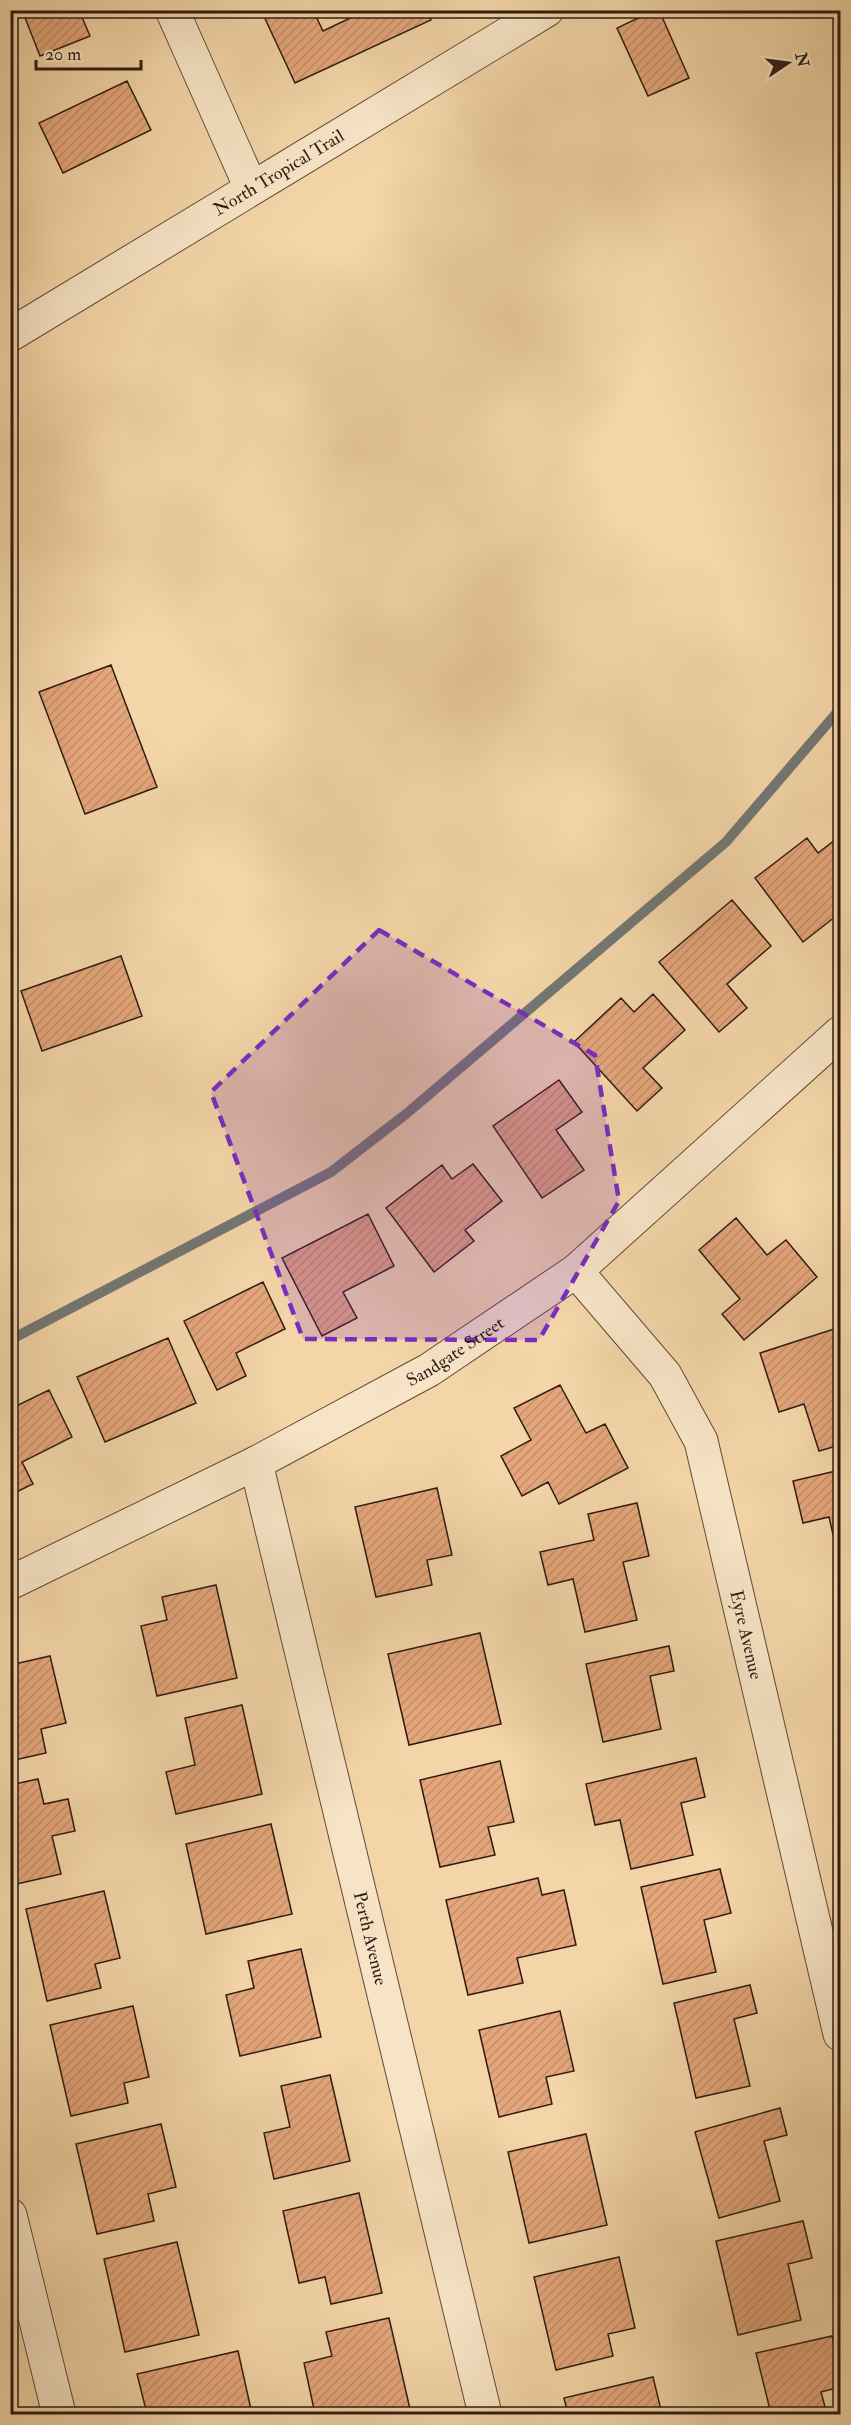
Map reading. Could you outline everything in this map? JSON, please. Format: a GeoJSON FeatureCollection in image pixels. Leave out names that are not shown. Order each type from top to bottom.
{"type":"FeatureCollection","features":[{"type":"Feature","properties":{"kind":"street"},"geometry":{"type":"LineString","coordinates":[[172,10],[251,188]]}},
{"type":"Feature","properties":{"kind":"street","name":"North Tropical Trail"},"geometry":{"type":"LineString","coordinates":[[10,335],[546,10]]}},
{"type":"Feature","properties":{"kind":"street","name":"Sandgate Street"},"geometry":{"type":"LineString","coordinates":[[10,1583],[256,1463],[429,1370],[576,1271],[840,1033]]}},
{"type":"Feature","properties":{"kind":"street","name":"Eyre Avenue"},"geometry":{"type":"LineString","coordinates":[[576,1271],[665,1375],[701,1441],[840,2034]]}},
{"type":"Feature","properties":{"kind":"street","name":"Perth Avenue"},"geometry":{"type":"LineString","coordinates":[[256,1463],[485,2415]]}},
{"type":"Feature","properties":{"kind":"street"},"geometry":{"type":"LineString","coordinates":[[10,2215],[59,2415]]}},
{"type":"Feature","properties":{"kind":"highlighted area"},"geometry":{"type":"Polygon","coordinates":[[[379,930],[595,1055],[619,1201],[539,1340],[303,1339],[211,1092],[379,930]]]}},
{"type":"Feature","properties":{"kind":"building"},"geometry":{"type":"Polygon","coordinates":[[[22,10],[79,10],[90,36],[40,56],[22,10]]]}},
{"type":"Feature","properties":{"kind":"building"},"geometry":{"type":"Polygon","coordinates":[[[261,10],[313,10],[323,31],[367,10],[426,10],[431,20],[295,83],[261,10]]]}},
{"type":"Feature","properties":{"kind":"building"},"geometry":{"type":"Polygon","coordinates":[[[659,10],[689,78],[648,96],[617,28],[659,10]]]}},
{"type":"Feature","properties":{"kind":"building"},"geometry":{"type":"Polygon","coordinates":[[[127,81],[151,130],[63,173],[39,123],[127,81]]]}},
{"type":"Feature","properties":{"kind":"building"},"geometry":{"type":"Polygon","coordinates":[[[111,665],[157,787],[85,814],[39,692],[111,665]]]}},
{"type":"Feature","properties":{"kind":"building"},"geometry":{"type":"Polygon","coordinates":[[[840,836],[840,913],[803,942],[755,878],[807,838],[818,853],[840,836]]]}},
{"type":"Feature","properties":{"kind":"building"},"geometry":{"type":"Polygon","coordinates":[[[732,900],[771,946],[727,984],[747,1008],[719,1032],[659,962],[732,900]]]}},
{"type":"Feature","properties":{"kind":"building"},"geometry":{"type":"Polygon","coordinates":[[[121,956],[142,1016],[42,1051],[21,991],[121,956]]]}},
{"type":"Feature","properties":{"kind":"building"},"geometry":{"type":"Polygon","coordinates":[[[653,994],[685,1030],[643,1068],[662,1088],[637,1111],[574,1042],[621,998],[634,1012],[653,994]]]}},
{"type":"Feature","properties":{"kind":"building"},"geometry":{"type":"Polygon","coordinates":[[[559,1080],[582,1112],[556,1130],[584,1170],[542,1198],[493,1126],[559,1080]]]}},
{"type":"Feature","properties":{"kind":"building"},"geometry":{"type":"Polygon","coordinates":[[[473,1164],[502,1201],[465,1230],[474,1241],[434,1272],[386,1208],[442,1165],[452,1179],[473,1164]]]}},
{"type":"Feature","properties":{"kind":"building"},"geometry":{"type":"Polygon","coordinates":[[[368,1214],[394,1266],[343,1292],[357,1318],[322,1336],[282,1258],[368,1214]]]}},
{"type":"Feature","properties":{"kind":"building"},"geometry":{"type":"Polygon","coordinates":[[[736,1218],[767,1255],[786,1240],[817,1277],[744,1340],[722,1314],[740,1299],[699,1250],[736,1218]]]}},
{"type":"Feature","properties":{"kind":"building"},"geometry":{"type":"Polygon","coordinates":[[[263,1282],[285,1329],[236,1353],[246,1376],[217,1390],[184,1321],[263,1282]]]}},
{"type":"Feature","properties":{"kind":"building"},"geometry":{"type":"Polygon","coordinates":[[[840,1327],[840,1445],[819,1451],[804,1404],[779,1412],[760,1353],[840,1327]]]}},
{"type":"Feature","properties":{"kind":"building"},"geometry":{"type":"Polygon","coordinates":[[[168,1338],[196,1403],[105,1442],[77,1377],[168,1338]]]}},
{"type":"Feature","properties":{"kind":"building"},"geometry":{"type":"Polygon","coordinates":[[[560,1385],[586,1433],[605,1424],[628,1468],[559,1504],[548,1482],[522,1496],[501,1456],[531,1440],[514,1408],[560,1385]]]}},
{"type":"Feature","properties":{"kind":"building"},"geometry":{"type":"Polygon","coordinates":[[[49,1390],[72,1437],[22,1462],[33,1484],[10,1495],[10,1409],[49,1390]]]}},
{"type":"Feature","properties":{"kind":"building"},"geometry":{"type":"Polygon","coordinates":[[[840,1470],[840,1565],[829,1517],[803,1523],[793,1481],[840,1470]]]}},
{"type":"Feature","properties":{"kind":"building"},"geometry":{"type":"Polygon","coordinates":[[[437,1488],[452,1555],[427,1560],[432,1585],[376,1597],[355,1507],[437,1488]]]}},
{"type":"Feature","properties":{"kind":"building"},"geometry":{"type":"Polygon","coordinates":[[[637,1503],[649,1556],[623,1562],[637,1620],[585,1632],[573,1579],[548,1585],[540,1552],[594,1540],[588,1514],[637,1503]]]}},
{"type":"Feature","properties":{"kind":"building"},"geometry":{"type":"Polygon","coordinates":[[[216,1585],[237,1678],[157,1696],[141,1626],[167,1620],[162,1597],[216,1585]]]}},
{"type":"Feature","properties":{"kind":"building"},"geometry":{"type":"Polygon","coordinates":[[[840,1595],[840,1619],[835,1596],[840,1595]]]}},
{"type":"Feature","properties":{"kind":"building"},"geometry":{"type":"Polygon","coordinates":[[[480,1633],[501,1724],[409,1745],[388,1654],[480,1633]]]}},
{"type":"Feature","properties":{"kind":"building"},"geometry":{"type":"Polygon","coordinates":[[[669,1646],[674,1671],[650,1676],[661,1729],[603,1742],[586,1664],[669,1646]]]}},
{"type":"Feature","properties":{"kind":"building"},"geometry":{"type":"Polygon","coordinates":[[[50,1656],[66,1723],[41,1729],[46,1753],[10,1761],[10,1665],[50,1656]]]}},
{"type":"Feature","properties":{"kind":"building"},"geometry":{"type":"Polygon","coordinates":[[[242,1705],[262,1794],[176,1814],[166,1772],[195,1765],[185,1718],[242,1705]]]}},
{"type":"Feature","properties":{"kind":"building"},"geometry":{"type":"Polygon","coordinates":[[[696,1758],[705,1797],[681,1803],[693,1855],[631,1869],[620,1820],[595,1825],[586,1784],[696,1758]]]}},
{"type":"Feature","properties":{"kind":"building"},"geometry":{"type":"Polygon","coordinates":[[[500,1761],[514,1822],[488,1827],[495,1855],[440,1867],[420,1780],[500,1761]]]}},
{"type":"Feature","properties":{"kind":"building"},"geometry":{"type":"Polygon","coordinates":[[[38,1779],[44,1804],[68,1799],[75,1831],[52,1836],[61,1874],[12,1885],[10,1785],[38,1779]]]}},
{"type":"Feature","properties":{"kind":"building"},"geometry":{"type":"Polygon","coordinates":[[[271,1824],[292,1914],[206,1934],[186,1844],[271,1824]]]}},
{"type":"Feature","properties":{"kind":"building"},"geometry":{"type":"Polygon","coordinates":[[[720,1869],[731,1913],[704,1920],[716,1972],[663,1984],[641,1887],[720,1869]]]}},
{"type":"Feature","properties":{"kind":"building"},"geometry":{"type":"Polygon","coordinates":[[[538,1878],[542,1895],[564,1890],[576,1945],[517,1958],[523,1983],[468,1995],[446,1900],[538,1878]]]}},
{"type":"Feature","properties":{"kind":"building"},"geometry":{"type":"Polygon","coordinates":[[[104,1891],[120,1958],[95,1964],[101,1988],[47,2001],[26,1909],[104,1891]]]}},
{"type":"Feature","properties":{"kind":"building"},"geometry":{"type":"Polygon","coordinates":[[[301,1949],[321,2037],[240,2056],[226,1995],[254,1988],[248,1961],[301,1949]]]}},
{"type":"Feature","properties":{"kind":"building"},"geometry":{"type":"Polygon","coordinates":[[[750,1985],[757,2013],[734,2019],[750,2086],[696,2098],[674,2003],[750,1985]]]}},
{"type":"Feature","properties":{"kind":"building"},"geometry":{"type":"Polygon","coordinates":[[[133,2006],[149,2077],[124,2083],[128,2103],[71,2116],[50,2025],[133,2006]]]}},
{"type":"Feature","properties":{"kind":"building"},"geometry":{"type":"Polygon","coordinates":[[[560,2011],[574,2071],[546,2077],[552,2104],[499,2117],[479,2030],[560,2011]]]}},
{"type":"Feature","properties":{"kind":"building"},"geometry":{"type":"Polygon","coordinates":[[[330,2075],[350,2161],[274,2179],[264,2133],[290,2127],[281,2086],[330,2075]]]}},
{"type":"Feature","properties":{"kind":"building"},"geometry":{"type":"Polygon","coordinates":[[[780,2108],[787,2135],[764,2141],[780,2201],[719,2218],[695,2132],[780,2108]]]}},
{"type":"Feature","properties":{"kind":"building"},"geometry":{"type":"Polygon","coordinates":[[[161,2124],[176,2187],[148,2194],[154,2221],[97,2234],[76,2144],[161,2124]]]}},
{"type":"Feature","properties":{"kind":"building"},"geometry":{"type":"Polygon","coordinates":[[[586,2134],[607,2225],[529,2243],[508,2152],[586,2134]]]}},
{"type":"Feature","properties":{"kind":"building"},"geometry":{"type":"Polygon","coordinates":[[[359,2193],[382,2293],[331,2304],[325,2277],[299,2283],[283,2211],[359,2193]]]}},
{"type":"Feature","properties":{"kind":"building"},"geometry":{"type":"Polygon","coordinates":[[[803,2221],[812,2258],[788,2264],[801,2320],[738,2335],[716,2241],[803,2221]]]}},
{"type":"Feature","properties":{"kind":"building"},"geometry":{"type":"Polygon","coordinates":[[[177,2242],[199,2335],[125,2352],[104,2259],[177,2242]]]}},
{"type":"Feature","properties":{"kind":"building"},"geometry":{"type":"Polygon","coordinates":[[[619,2257],[635,2328],[608,2334],[613,2356],[556,2370],[534,2277],[619,2257]]]}},
{"type":"Feature","properties":{"kind":"building"},"geometry":{"type":"Polygon","coordinates":[[[389,2318],[410,2409],[386,2414],[315,2414],[304,2363],[332,2356],[326,2332],[389,2318]]]}},
{"type":"Feature","properties":{"kind":"building"},"geometry":{"type":"Polygon","coordinates":[[[832,2336],[840,2371],[840,2387],[821,2392],[827,2414],[771,2414],[756,2353],[832,2336]]]}},
{"type":"Feature","properties":{"kind":"building"},"geometry":{"type":"Polygon","coordinates":[[[238,2351],[252,2414],[147,2414],[137,2374],[238,2351]]]}},
{"type":"Feature","properties":{"kind":"building"},"geometry":{"type":"Polygon","coordinates":[[[653,2377],[662,2414],[568,2414],[564,2398],[653,2377]]]}},
{"type":"Feature","properties":{"kind":"waterway"},"geometry":{"type":"LineString","coordinates":[[10,1340],[331,1172],[406,1114],[726,842],[840,709]]}}]}
